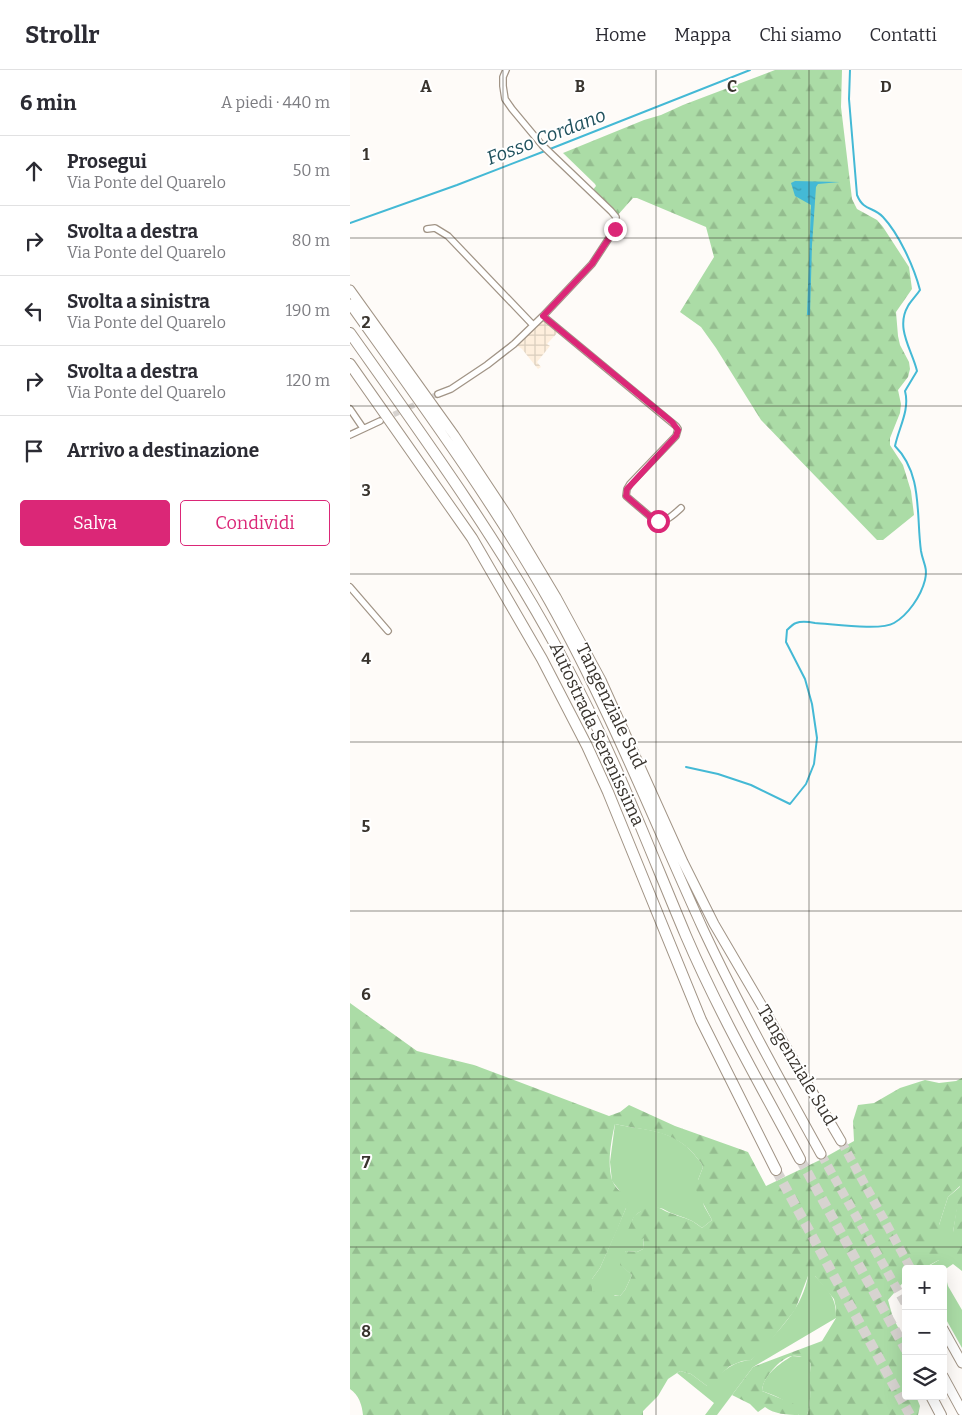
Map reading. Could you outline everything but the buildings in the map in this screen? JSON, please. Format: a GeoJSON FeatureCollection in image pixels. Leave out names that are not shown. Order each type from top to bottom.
{"type":"FeatureCollection","features":[{"type":"Feature","properties":{"kind":"highway","name":"Tangenziale Sud"},"geometry":{"type":"LineString","coordinates":[[350,290],[459,443],[507,515],[556,597],[601,680],[683,862],[714,924],[841,1141]]}},
{"type":"Feature","properties":{"kind":"highway","name":"Tangenziale Sud"},"geometry":{"type":"LineString","coordinates":[[350,304],[490,503],[549,601],[593,684],[733,991],[775,1072],[821,1154]]}},
{"type":"Feature","properties":{"kind":"highway","name":"Autostrada Serenissima"},"geometry":{"type":"LineString","coordinates":[[350,334],[487,530],[536,609],[599,731],[624,785],[686,937],[717,1002],[800,1160]]}},
{"type":"Feature","properties":{"kind":"highway","name":"Autostrada Serenissima"},"geometry":{"type":"LineString","coordinates":[[350,364],[472,538],[542,659],[587,746],[608,792],[701,1020],[776,1170]]}},
{"type":"Feature","properties":{"kind":"highway"},"geometry":{"type":"LineString","coordinates":[[947,1336],[962,1363]]}},
{"type":"Feature","properties":{"kind":"highway"},"geometry":{"type":"LineString","coordinates":[[947,1383],[962,1411]]}},
{"type":"Feature","properties":{"kind":"highway"},"geometry":{"type":"LineString","coordinates":[[933,1400],[941,1415]]}},
{"type":"Feature","properties":{"kind":"street"},"geometry":{"type":"LineString","coordinates":[[438,394],[451,389],[514,344],[592,264],[606,245],[616,226],[616,217],[611,211],[551,154],[505,99],[503,77],[506,70]]}},
{"type":"Feature","properties":{"kind":"street"},"geometry":{"type":"LineString","coordinates":[[427,229],[435,228],[448,236],[533,325]]}},
{"type":"Feature","properties":{"kind":"street"},"geometry":{"type":"LineString","coordinates":[[543,316],[676,426],[678,430],[676,436],[630,484],[626,496],[653,519],[658,521],[666,520],[681,508]]}},
{"type":"Feature","properties":{"kind":"street"},"geometry":{"type":"LineString","coordinates":[[350,409],[363,428]]}},
{"type":"Feature","properties":{"kind":"street"},"geometry":{"type":"LineString","coordinates":[[350,436],[380,421]]}},
{"type":"Feature","properties":{"kind":"street"},"geometry":{"type":"LineString","coordinates":[[350,588],[388,631]]}},
{"type":"Feature","properties":{"kind":"shaded area"},"geometry":{"type":"Polygon","coordinates":[[[543,318],[559,331],[547,344],[550,346],[537,362],[541,367],[538,369],[522,349],[516,345],[543,318]]]}},
{"type":"Feature","properties":{"kind":"green space"},"geometry":{"type":"Polygon","coordinates":[[[775,70],[842,70],[841,107],[852,199],[857,209],[877,220],[883,227],[909,267],[912,289],[896,312],[900,345],[909,362],[910,369],[908,377],[898,390],[901,404],[900,413],[890,438],[890,445],[903,465],[911,491],[914,515],[883,540],[877,540],[761,420],[701,327],[680,312],[714,257],[706,227],[637,198],[633,198],[616,217],[591,192],[596,186],[595,184],[563,153],[775,70]]]}},
{"type":"Feature","properties":{"kind":"green space"},"geometry":{"type":"Polygon","coordinates":[[[350,1003],[417,1051],[474,1065],[609,1116],[620,1112],[629,1105],[675,1126],[748,1152],[766,1186],[854,1141],[853,1121],[858,1105],[874,1103],[900,1088],[925,1080],[939,1083],[956,1081],[962,1078],[962,1271],[953,1264],[953,1232],[960,1186],[948,1197],[939,1225],[939,1260],[930,1265],[902,1265],[902,1284],[888,1300],[893,1318],[902,1335],[902,1400],[918,1400],[920,1406],[918,1415],[807,1415],[810,1402],[811,1363],[805,1358],[798,1356],[787,1358],[777,1365],[768,1375],[762,1391],[794,1404],[799,1415],[776,1413],[765,1407],[758,1412],[750,1404],[732,1395],[753,1367],[822,1341],[836,1318],[836,1308],[834,1299],[815,1276],[808,1276],[795,1310],[764,1349],[751,1360],[742,1361],[730,1366],[721,1374],[713,1386],[707,1386],[691,1374],[680,1371],[668,1379],[658,1396],[643,1411],[643,1415],[363,1415],[360,1400],[350,1389],[350,1003]],[[615,1124],[610,1159],[612,1180],[628,1198],[617,1230],[600,1268],[592,1279],[592,1292],[608,1289],[615,1296],[620,1296],[625,1290],[632,1275],[620,1265],[620,1260],[626,1251],[637,1252],[643,1249],[644,1238],[638,1241],[628,1230],[634,1216],[641,1211],[639,1205],[643,1201],[669,1213],[691,1220],[702,1228],[712,1220],[695,1188],[703,1167],[701,1163],[694,1154],[676,1140],[667,1135],[615,1124]]]}},
{"type":"Feature","properties":{"kind":"green space"},"geometry":{"type":"Polygon","coordinates":[[[615,1124],[667,1135],[676,1139],[694,1154],[703,1167],[698,1180],[704,1206],[712,1220],[702,1228],[661,1208],[647,1209],[636,1215],[632,1221],[644,1238],[643,1249],[637,1252],[626,1251],[621,1265],[632,1275],[620,1296],[592,1293],[592,1279],[600,1268],[626,1208],[619,1190],[612,1181],[610,1162],[615,1124]]]}},
{"type":"Feature","properties":{"kind":"green space"},"geometry":{"type":"Polygon","coordinates":[[[961,1186],[953,1232],[953,1264],[947,1268],[947,1265],[931,1265],[939,1260],[939,1225],[948,1197],[961,1186]]]}},
{"type":"Feature","properties":{"kind":"green space"},"geometry":{"type":"Polygon","coordinates":[[[808,1276],[815,1276],[831,1295],[835,1305],[836,1318],[753,1367],[717,1415],[705,1415],[714,1403],[677,1373],[680,1371],[691,1374],[707,1386],[732,1366],[751,1360],[786,1322],[800,1300],[808,1276]]]}},
{"type":"Feature","properties":{"kind":"green space"},"geometry":{"type":"Polygon","coordinates":[[[947,1282],[962,1310],[962,1348],[947,1321],[947,1282]]]}},
{"type":"Feature","properties":{"kind":"green space"},"geometry":{"type":"Polygon","coordinates":[[[792,1356],[805,1357],[811,1362],[810,1402],[807,1415],[799,1415],[792,1406],[783,1400],[762,1391],[765,1380],[769,1375],[777,1366],[792,1356]]]}},
{"type":"Feature","properties":{"kind":"water"},"geometry":{"type":"Polygon","coordinates":[[[795,181],[840,182],[818,184],[816,187],[810,315],[807,315],[811,205],[795,196],[791,183],[795,181]]]}},
{"type":"Feature","properties":{"kind":"waterway","name":"Fosso Cordano"},"geometry":{"type":"LineString","coordinates":[[550,149],[750,70]]}},
{"type":"Feature","properties":{"kind":"waterway"},"geometry":{"type":"LineString","coordinates":[[686,767],[718,774],[751,785],[790,804],[806,784],[814,764],[817,738],[812,704],[805,679],[786,642],[787,630],[798,622],[879,627],[894,623],[909,610],[920,592],[926,576],[926,568],[921,551],[917,496],[914,482],[904,457],[895,446],[905,412],[905,391],[917,371],[904,331],[904,314],[920,290],[910,261],[895,232],[883,217],[866,207],[857,195],[849,99],[850,70]]}},
{"type":"Feature","properties":{"kind":"waterway","name":"Fosso Cordano"},"geometry":{"type":"LineString","coordinates":[[350,223],[545,151]]}},
{"type":"Feature","properties":{"kind":"tunnel"},"geometry":{"type":"LineString","coordinates":[[386,418],[438,394]]}},
{"type":"Feature","properties":{"kind":"tunnel"},"geometry":{"type":"LineString","coordinates":[[841,1141],[909,1265]]}},
{"type":"Feature","properties":{"kind":"tunnel"},"geometry":{"type":"LineString","coordinates":[[821,1154],[902,1298]]}},
{"type":"Feature","properties":{"kind":"tunnel"},"geometry":{"type":"LineString","coordinates":[[800,1159],[902,1343]]}},
{"type":"Feature","properties":{"kind":"tunnel"},"geometry":{"type":"LineString","coordinates":[[776,1170],[910,1415]]}},
{"type":"Feature","properties":{"kind":"route"},"geometry":{"type":"LineString","coordinates":[[615,229],[592,264],[543,316],[676,426],[678,433],[676,436],[627,489],[626,496],[653,519],[658,521]]}}]}
